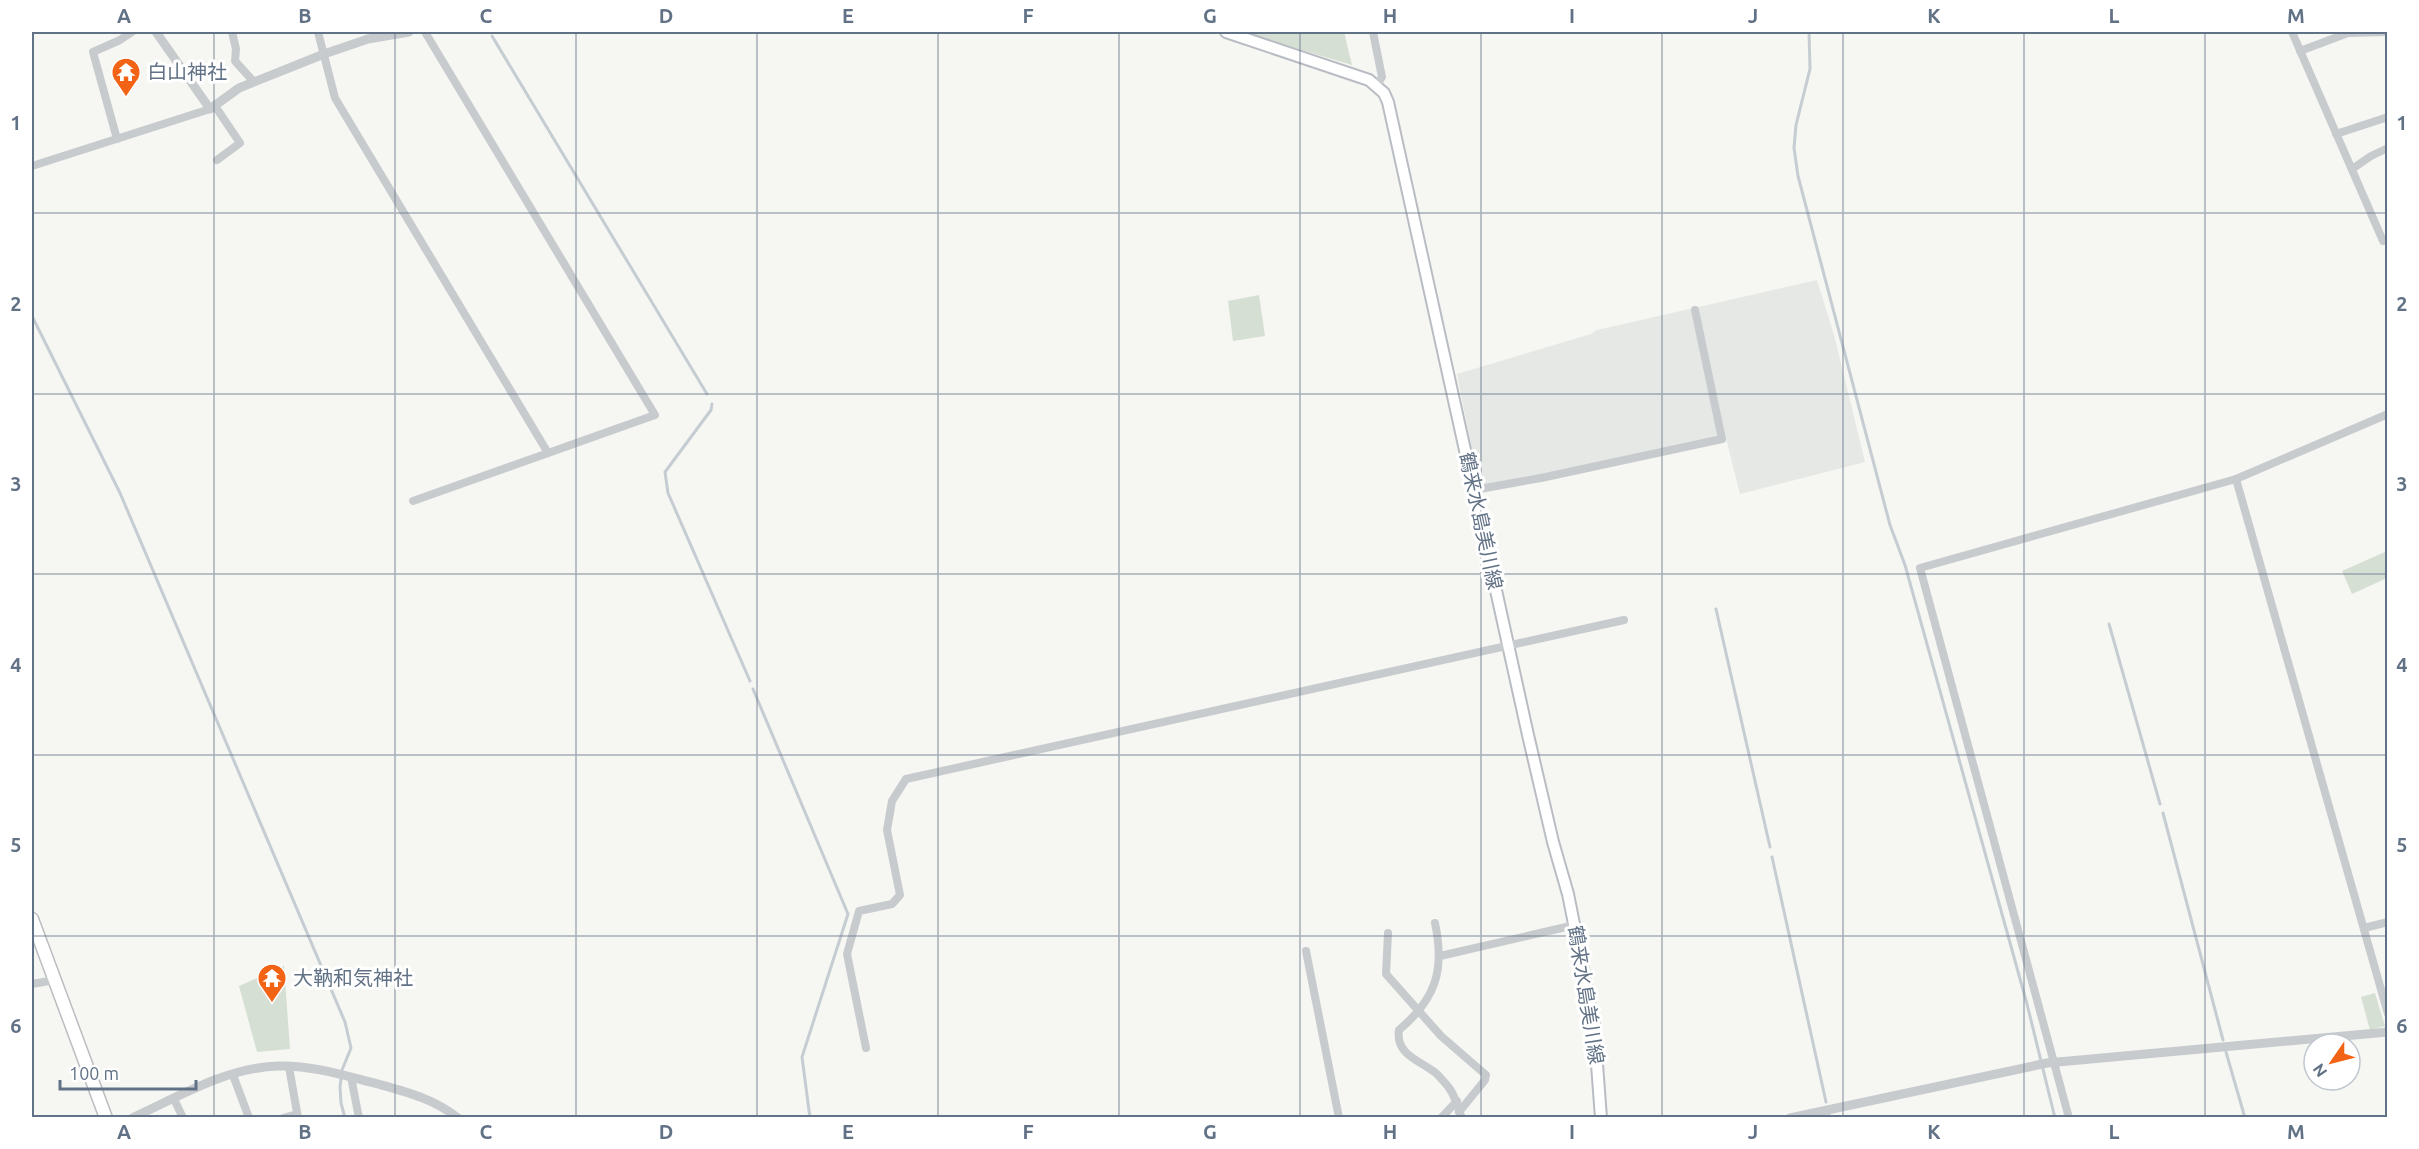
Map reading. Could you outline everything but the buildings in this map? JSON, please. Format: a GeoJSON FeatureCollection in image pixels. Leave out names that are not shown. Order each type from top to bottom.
{"type":"FeatureCollection","features":[{"type":"Feature","properties":{"kind":"main road"},"geometry":{"type":"LineString","coordinates":[[1226,32],[1261,45],[1337,67],[1369,80],[1377,86]]}},
{"type":"Feature","properties":{"kind":"main road","name":"鶴来水島美川線"},"geometry":{"type":"LineString","coordinates":[[1377,86],[1384,93],[1393,124],[1553,842],[1569,894],[1594,1024],[1602,1118]]}},
{"type":"Feature","properties":{"kind":"main road"},"geometry":{"type":"LineString","coordinates":[[32,920],[106,1118]]}},
{"type":"Feature","properties":{"kind":"street"},"geometry":{"type":"LineString","coordinates":[[117,139],[93,52],[132,32]]}},
{"type":"Feature","properties":{"kind":"street"},"geometry":{"type":"LineString","coordinates":[[156,32],[240,143],[217,160]]}},
{"type":"Feature","properties":{"kind":"street"},"geometry":{"type":"LineString","coordinates":[[232,32],[236,49],[235,62],[254,82]]}},
{"type":"Feature","properties":{"kind":"street"},"geometry":{"type":"LineString","coordinates":[[318,32],[335,98],[548,453]]}},
{"type":"Feature","properties":{"kind":"street"},"geometry":{"type":"LineString","coordinates":[[32,166],[212,108],[239,88],[324,54],[368,39],[409,32]]}},
{"type":"Feature","properties":{"kind":"street"},"geometry":{"type":"LineString","coordinates":[[412,501],[655,415],[425,32]]}},
{"type":"Feature","properties":{"kind":"street"},"geometry":{"type":"LineString","coordinates":[[1373,32],[1382,77],[1377,86]]}},
{"type":"Feature","properties":{"kind":"street"},"geometry":{"type":"LineString","coordinates":[[2292,32],[2383,241],[2388,239]]}},
{"type":"Feature","properties":{"kind":"street"},"geometry":{"type":"LineString","coordinates":[[2300,51],[2348,32],[2388,32]]}},
{"type":"Feature","properties":{"kind":"street"},"geometry":{"type":"LineString","coordinates":[[2336,134],[2388,117]]}},
{"type":"Feature","properties":{"kind":"street"},"geometry":{"type":"LineString","coordinates":[[2352,169],[2388,148]]}},
{"type":"Feature","properties":{"kind":"street"},"geometry":{"type":"LineString","coordinates":[[1474,490],[1722,439],[1695,310]]}},
{"type":"Feature","properties":{"kind":"street"},"geometry":{"type":"LineString","coordinates":[[2069,1118],[2047,1063],[1920,568],[2236,479],[2388,414]]}},
{"type":"Feature","properties":{"kind":"street"},"geometry":{"type":"LineString","coordinates":[[2236,479],[2388,1014]]}},
{"type":"Feature","properties":{"kind":"street"},"geometry":{"type":"LineString","coordinates":[[866,1048],[848,954],[860,911],[892,904],[900,895],[886,830],[892,801],[906,779],[1624,620]]}},
{"type":"Feature","properties":{"kind":"street"},"geometry":{"type":"LineString","coordinates":[[2364,928],[2388,922]]}},
{"type":"Feature","properties":{"kind":"street"},"geometry":{"type":"LineString","coordinates":[[1435,923],[1440,956],[1439,971],[1418,1013],[1399,1030],[1398,1035],[1412,1059],[1433,1070],[1456,1096],[1461,1115]]}},
{"type":"Feature","properties":{"kind":"street"},"geometry":{"type":"LineString","coordinates":[[1440,956],[1575,925]]}},
{"type":"Feature","properties":{"kind":"street"},"geometry":{"type":"LineString","coordinates":[[1388,933],[1386,974],[1418,1013],[1446,1041],[1486,1075],[1485,1080],[1461,1115]]}},
{"type":"Feature","properties":{"kind":"street"},"geometry":{"type":"LineString","coordinates":[[1306,951],[1339,1118]]}},
{"type":"Feature","properties":{"kind":"street"},"geometry":{"type":"LineString","coordinates":[[32,984],[55,980]]}},
{"type":"Feature","properties":{"kind":"street"},"geometry":{"type":"LineString","coordinates":[[1790,1118],[2047,1063],[2388,1032]]}},
{"type":"Feature","properties":{"kind":"street"},"geometry":{"type":"LineString","coordinates":[[132,1118],[232,1075],[279,1066],[337,1073],[423,1097],[446,1108],[458,1118]]}},
{"type":"Feature","properties":{"kind":"street"},"geometry":{"type":"LineString","coordinates":[[283,1118],[297,1116],[289,1067]]}},
{"type":"Feature","properties":{"kind":"street"},"geometry":{"type":"LineString","coordinates":[[232,1075],[249,1118]]}},
{"type":"Feature","properties":{"kind":"street"},"geometry":{"type":"LineString","coordinates":[[351,1077],[359,1118]]}},
{"type":"Feature","properties":{"kind":"street"},"geometry":{"type":"LineString","coordinates":[[174,1099],[183,1118]]}},
{"type":"Feature","properties":{"kind":"street"},"geometry":{"type":"LineString","coordinates":[[1441,1118],[1457,1101]]}},
{"type":"Feature","properties":{"kind":"shaded area"},"geometry":{"type":"Polygon","coordinates":[[[1241,32],[1344,32],[1352,65],[1241,32]]]}},
{"type":"Feature","properties":{"kind":"shaded area"},"geometry":{"type":"Polygon","coordinates":[[[1817,280],[1834,335],[1865,462],[1740,494],[1726,438],[1479,487],[1457,374],[1591,334],[1597,330],[1817,280]]]}},
{"type":"Feature","properties":{"kind":"shaded area"},"geometry":{"type":"Polygon","coordinates":[[[1259,295],[1265,336],[1233,341],[1228,301],[1259,295]]]}},
{"type":"Feature","properties":{"kind":"shaded area"},"geometry":{"type":"Polygon","coordinates":[[[2385,552],[2387,578],[2352,594],[2342,571],[2385,552]]]}},
{"type":"Feature","properties":{"kind":"shaded area"},"geometry":{"type":"Polygon","coordinates":[[[284,966],[290,1049],[257,1052],[239,986],[284,966]]]}},
{"type":"Feature","properties":{"kind":"shaded area"},"geometry":{"type":"Polygon","coordinates":[[[2375,993],[2385,1026],[2370,1030],[2361,997],[2375,993]]]}},
{"type":"Feature","properties":{"kind":"waterway"},"geometry":{"type":"LineString","coordinates":[[1809,32],[1810,69],[1796,125],[1794,148],[1798,176],[1890,525],[1905,565],[2027,1004],[2055,1118]]}},
{"type":"Feature","properties":{"kind":"waterway"},"geometry":{"type":"LineString","coordinates":[[492,36],[707,394]]}},
{"type":"Feature","properties":{"kind":"waterway"},"geometry":{"type":"LineString","coordinates":[[32,316],[120,493],[345,1022],[351,1048],[342,1070],[340,1087],[345,1118]]}},
{"type":"Feature","properties":{"kind":"waterway"},"geometry":{"type":"LineString","coordinates":[[712,404],[711,410],[665,472],[668,493],[750,681]]}},
{"type":"Feature","properties":{"kind":"waterway"},"geometry":{"type":"LineString","coordinates":[[1716,609],[1770,847]]}},
{"type":"Feature","properties":{"kind":"waterway"},"geometry":{"type":"LineString","coordinates":[[2109,624],[2160,804]]}},
{"type":"Feature","properties":{"kind":"waterway"},"geometry":{"type":"LineString","coordinates":[[753,689],[848,914],[802,1057],[810,1118]]}},
{"type":"Feature","properties":{"kind":"waterway"},"geometry":{"type":"LineString","coordinates":[[2163,813],[2223,1040]]}},
{"type":"Feature","properties":{"kind":"waterway"},"geometry":{"type":"LineString","coordinates":[[1772,857],[1826,1102]]}},
{"type":"Feature","properties":{"kind":"waterway"},"geometry":{"type":"LineString","coordinates":[[2226,1052],[2245,1118]]}},
{"type":"Feature","properties":{"kind":"place","name":"白山神社"},"geometry":{"type":"Point","coordinates":[126,98]}},
{"type":"Feature","properties":{"kind":"place","name":"大靹和気神社"},"geometry":{"type":"Point","coordinates":[272,1004]}}]}
